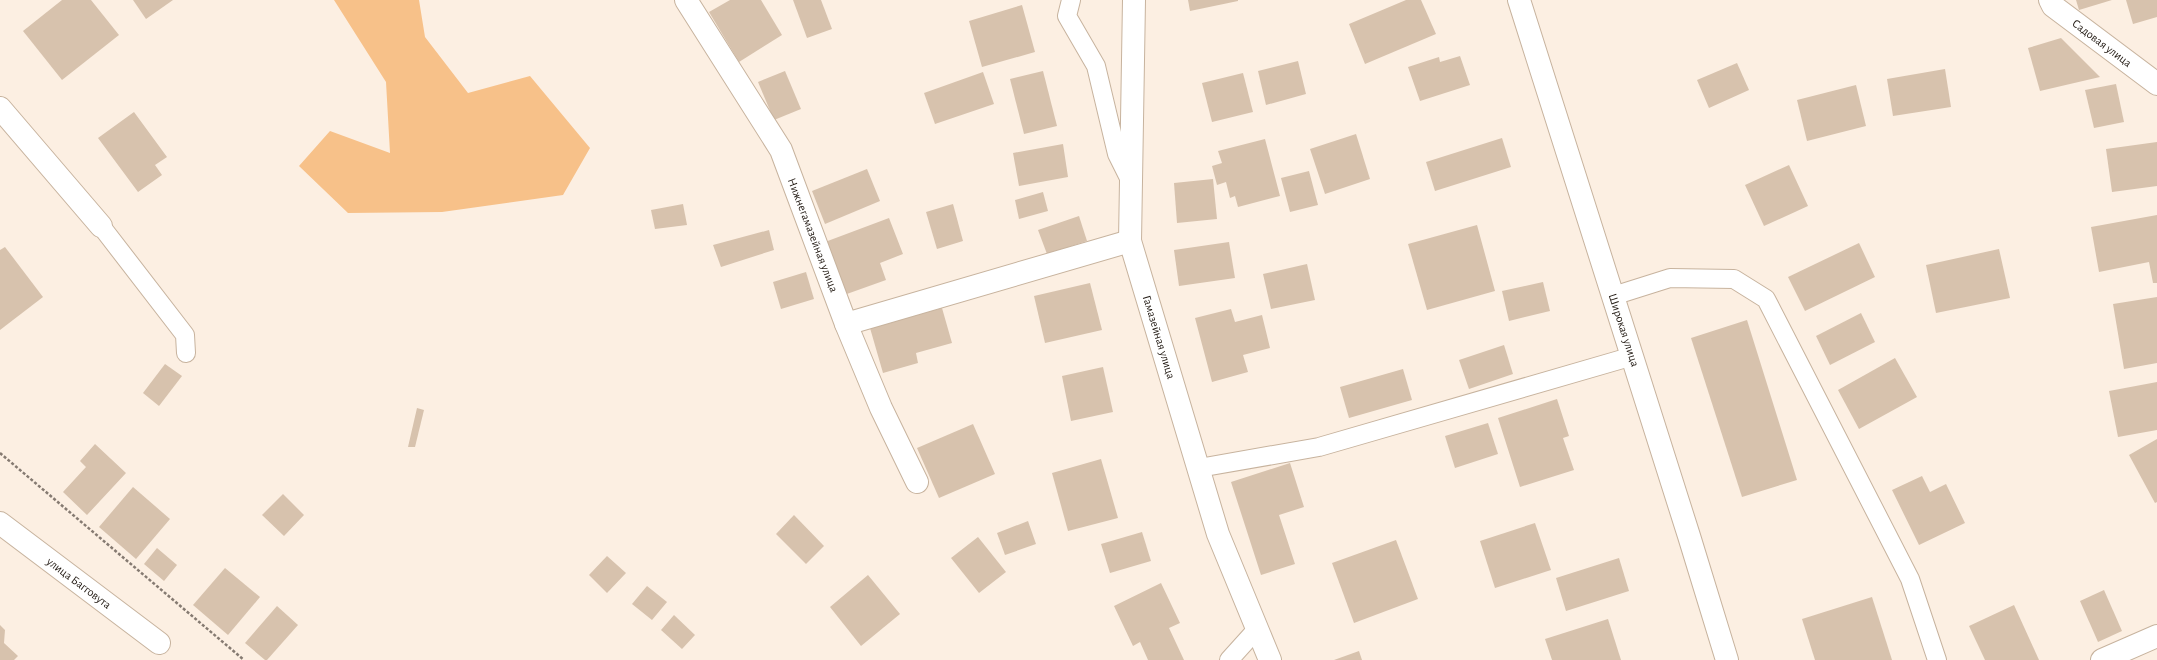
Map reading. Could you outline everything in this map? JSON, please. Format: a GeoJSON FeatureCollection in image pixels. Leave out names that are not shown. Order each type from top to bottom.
{"type":"FeatureCollection","features":[{"type":"Feature","properties":{"kind":"street","name":"Нижнегамазейная улица"},"geometry":{"type":"LineString","coordinates":[[686,0],[781,150],[846,324],[881,408],[917,482]]}},
{"type":"Feature","properties":{"kind":"street","name":"Гамазейная улица"},"geometry":{"type":"LineString","coordinates":[[1134,0],[1130,241],[1218,534],[1270,660]]}},
{"type":"Feature","properties":{"kind":"street","name":"Широкая улица"},"geometry":{"type":"LineString","coordinates":[[1519,0],[1633,356],[1727,660]]}},
{"type":"Feature","properties":{"kind":"street","name":"Садовая улица"},"geometry":{"type":"LineString","coordinates":[[2050,0],[2052,6],[2157,84]]}},
{"type":"Feature","properties":{"kind":"street"},"geometry":{"type":"LineString","coordinates":[[0,108],[101,226]]}},
{"type":"Feature","properties":{"kind":"street"},"geometry":{"type":"LineString","coordinates":[[846,324],[1130,241]]}},
{"type":"Feature","properties":{"kind":"street","name":"улица Багговута"},"geometry":{"type":"LineString","coordinates":[[0,523],[159,643]]}},
{"type":"Feature","properties":{"kind":"street"},"geometry":{"type":"LineString","coordinates":[[2102,660],[2157,636]]}},
{"type":"Feature","properties":{"kind":"lane"},"geometry":{"type":"LineString","coordinates":[[1071,0],[1067,16],[1096,66],[1117,154],[1131,182]]}},
{"type":"Feature","properties":{"kind":"lane"},"geometry":{"type":"LineString","coordinates":[[101,226],[185,335],[186,353]]}},
{"type":"Feature","properties":{"kind":"lane"},"geometry":{"type":"LineString","coordinates":[[1614,296],[1670,278],[1734,279],[1766,299],[1910,579],[1937,660]]}},
{"type":"Feature","properties":{"kind":"lane"},"geometry":{"type":"LineString","coordinates":[[1199,468],[1319,447],[1633,356]]}},
{"type":"Feature","properties":{"kind":"lane"},"geometry":{"type":"LineString","coordinates":[[1229,660],[1257,629]]}},
{"type":"Feature","properties":{"kind":"path"},"geometry":{"type":"LineString","coordinates":[[0,453],[244,660]]}},
{"type":"Feature","properties":{"kind":"shaded area"},"geometry":{"type":"Polygon","coordinates":[[[334,0],[419,0],[425,37],[468,93],[530,76],[590,148],[563,195],[442,212],[348,213],[299,166],[330,131],[390,153],[386,82],[334,0]]]}},
{"type":"Feature","properties":{"kind":"building"},"geometry":{"type":"Polygon","coordinates":[[[62,0],[91,0],[119,35],[62,80],[23,31],[62,0]]]}},
{"type":"Feature","properties":{"kind":"building"},"geometry":{"type":"Polygon","coordinates":[[[133,0],[173,0],[146,19],[133,0]]]}},
{"type":"Feature","properties":{"kind":"building"},"geometry":{"type":"Polygon","coordinates":[[[730,0],[761,0],[782,35],[739,62],[709,12],[730,0]]]}},
{"type":"Feature","properties":{"kind":"building"},"geometry":{"type":"Polygon","coordinates":[[[793,0],[821,0],[832,29],[807,38],[793,0]]]}},
{"type":"Feature","properties":{"kind":"building"},"geometry":{"type":"Polygon","coordinates":[[[1188,0],[1238,0],[1238,1],[1190,11],[1188,0]]]}},
{"type":"Feature","properties":{"kind":"building"},"geometry":{"type":"Polygon","coordinates":[[[1406,0],[1421,0],[1436,34],[1365,64],[1349,24],[1406,0]]]}},
{"type":"Feature","properties":{"kind":"building"},"geometry":{"type":"Polygon","coordinates":[[[2076,0],[2112,0],[2079,10],[2076,0]]]}},
{"type":"Feature","properties":{"kind":"building"},"geometry":{"type":"Polygon","coordinates":[[[2126,0],[2157,0],[2157,17],[2133,24],[2126,0]]]}},
{"type":"Feature","properties":{"kind":"building"},"geometry":{"type":"Polygon","coordinates":[[[1022,5],[1035,52],[982,67],[969,21],[1022,5]]]}},
{"type":"Feature","properties":{"kind":"building"},"geometry":{"type":"Polygon","coordinates":[[[2061,38],[2100,77],[2040,91],[2028,48],[2061,38]]]}},
{"type":"Feature","properties":{"kind":"building"},"geometry":{"type":"Polygon","coordinates":[[[1460,56],[1470,85],[1420,101],[1408,67],[1439,57],[1440,62],[1460,56]]]}},
{"type":"Feature","properties":{"kind":"building"},"geometry":{"type":"Polygon","coordinates":[[[1298,61],[1306,94],[1266,105],[1258,71],[1298,61]]]}},
{"type":"Feature","properties":{"kind":"building"},"geometry":{"type":"Polygon","coordinates":[[[1737,63],[1749,90],[1709,108],[1697,80],[1737,63]]]}},
{"type":"Feature","properties":{"kind":"building"},"geometry":{"type":"Polygon","coordinates":[[[1945,69],[1951,107],[1893,116],[1887,79],[1945,69]]]}},
{"type":"Feature","properties":{"kind":"building"},"geometry":{"type":"Polygon","coordinates":[[[785,71],[801,109],[774,120],[758,82],[785,71]]]}},
{"type":"Feature","properties":{"kind":"building"},"geometry":{"type":"Polygon","coordinates":[[[1043,71],[1057,126],[1024,134],[1010,79],[1043,71]]]}},
{"type":"Feature","properties":{"kind":"building"},"geometry":{"type":"Polygon","coordinates":[[[983,72],[994,104],[935,124],[924,93],[983,72]]]}},
{"type":"Feature","properties":{"kind":"building"},"geometry":{"type":"Polygon","coordinates":[[[1243,73],[1253,112],[1212,122],[1202,83],[1243,73]]]}},
{"type":"Feature","properties":{"kind":"building"},"geometry":{"type":"Polygon","coordinates":[[[2116,84],[2124,122],[2094,128],[2085,90],[2116,84]]]}},
{"type":"Feature","properties":{"kind":"building"},"geometry":{"type":"Polygon","coordinates":[[[1856,85],[1866,126],[1807,141],[1797,100],[1856,85]]]}},
{"type":"Feature","properties":{"kind":"building"},"geometry":{"type":"Polygon","coordinates":[[[134,112],[167,157],[155,165],[162,175],[138,192],[98,138],[134,112]]]}},
{"type":"Feature","properties":{"kind":"building"},"geometry":{"type":"Polygon","coordinates":[[[1356,134],[1370,179],[1325,194],[1310,149],[1356,134]]]}},
{"type":"Feature","properties":{"kind":"building"},"geometry":{"type":"Polygon","coordinates":[[[1502,138],[1511,167],[1435,191],[1426,162],[1502,138]]]}},
{"type":"Feature","properties":{"kind":"building"},"geometry":{"type":"Polygon","coordinates":[[[1265,139],[1280,196],[1238,207],[1235,196],[1230,198],[1226,182],[1217,185],[1212,166],[1222,163],[1218,151],[1265,139]]]}},
{"type":"Feature","properties":{"kind":"building"},"geometry":{"type":"Polygon","coordinates":[[[2157,142],[2157,186],[2112,192],[2106,149],[2157,142]]]}},
{"type":"Feature","properties":{"kind":"building"},"geometry":{"type":"Polygon","coordinates":[[[1063,144],[1068,177],[1019,186],[1013,153],[1063,144]]]}},
{"type":"Feature","properties":{"kind":"building"},"geometry":{"type":"Polygon","coordinates":[[[1789,165],[1808,206],[1764,226],[1745,185],[1789,165]]]}},
{"type":"Feature","properties":{"kind":"building"},"geometry":{"type":"Polygon","coordinates":[[[867,169],[880,201],[825,224],[812,191],[867,169]]]}},
{"type":"Feature","properties":{"kind":"building"},"geometry":{"type":"Polygon","coordinates":[[[1309,171],[1318,205],[1290,212],[1281,178],[1309,171]]]}},
{"type":"Feature","properties":{"kind":"building"},"geometry":{"type":"Polygon","coordinates":[[[1213,179],[1217,219],[1177,223],[1174,183],[1213,179]]]}},
{"type":"Feature","properties":{"kind":"building"},"geometry":{"type":"Polygon","coordinates":[[[1043,192],[1048,211],[1019,219],[1015,200],[1043,192]]]}},
{"type":"Feature","properties":{"kind":"building"},"geometry":{"type":"Polygon","coordinates":[[[683,204],[687,225],[655,229],[651,210],[683,204]]]}},
{"type":"Feature","properties":{"kind":"building"},"geometry":{"type":"Polygon","coordinates":[[[953,204],[963,241],[937,249],[926,212],[953,204]]]}},
{"type":"Feature","properties":{"kind":"building"},"geometry":{"type":"Polygon","coordinates":[[[2157,215],[2157,283],[2153,283],[2149,262],[2099,272],[2091,227],[2157,215]]]}},
{"type":"Feature","properties":{"kind":"building"},"geometry":{"type":"Polygon","coordinates":[[[1079,216],[1087,241],[1047,254],[1038,230],[1079,216]]]}},
{"type":"Feature","properties":{"kind":"building"},"geometry":{"type":"Polygon","coordinates":[[[889,218],[903,254],[880,263],[886,280],[844,295],[825,242],[889,218]]]}},
{"type":"Feature","properties":{"kind":"building"},"geometry":{"type":"Polygon","coordinates":[[[1477,225],[1495,291],[1427,310],[1408,244],[1477,225]]]}},
{"type":"Feature","properties":{"kind":"building"},"geometry":{"type":"Polygon","coordinates":[[[769,230],[774,250],[721,267],[713,245],[769,230]]]}},
{"type":"Feature","properties":{"kind":"building"},"geometry":{"type":"Polygon","coordinates":[[[1229,242],[1235,278],[1179,286],[1174,250],[1229,242]]]}},
{"type":"Feature","properties":{"kind":"building"},"geometry":{"type":"Polygon","coordinates":[[[1859,243],[1875,277],[1805,311],[1788,277],[1859,243]]]}},
{"type":"Feature","properties":{"kind":"building"},"geometry":{"type":"Polygon","coordinates":[[[5,247],[43,297],[0,330],[0,250],[5,247]]]}},
{"type":"Feature","properties":{"kind":"building"},"geometry":{"type":"Polygon","coordinates":[[[1999,249],[2010,298],[1936,313],[1926,265],[1999,249]]]}},
{"type":"Feature","properties":{"kind":"building"},"geometry":{"type":"Polygon","coordinates":[[[1307,264],[1315,300],[1271,309],[1263,274],[1307,264]]]}},
{"type":"Feature","properties":{"kind":"building"},"geometry":{"type":"Polygon","coordinates":[[[806,272],[814,299],[781,309],[773,282],[806,272]]]}},
{"type":"Feature","properties":{"kind":"building"},"geometry":{"type":"Polygon","coordinates":[[[1543,282],[1550,311],[1509,321],[1502,291],[1543,282]]]}},
{"type":"Feature","properties":{"kind":"building"},"geometry":{"type":"Polygon","coordinates":[[[1090,283],[1102,330],[1045,343],[1034,296],[1090,283]]]}},
{"type":"Feature","properties":{"kind":"building"},"geometry":{"type":"Polygon","coordinates":[[[2157,297],[2157,363],[2124,369],[2113,304],[2157,297]]]}},
{"type":"Feature","properties":{"kind":"building"},"geometry":{"type":"Polygon","coordinates":[[[942,308],[952,343],[916,353],[918,363],[883,373],[870,328],[942,308]]]}},
{"type":"Feature","properties":{"kind":"building"},"geometry":{"type":"Polygon","coordinates":[[[1231,309],[1235,322],[1262,315],[1270,348],[1243,355],[1248,372],[1212,382],[1195,318],[1231,309]]]}},
{"type":"Feature","properties":{"kind":"building"},"geometry":{"type":"Polygon","coordinates":[[[1861,313],[1875,342],[1830,365],[1816,336],[1861,313]]]}},
{"type":"Feature","properties":{"kind":"building"},"geometry":{"type":"Polygon","coordinates":[[[1747,320],[1797,480],[1742,497],[1691,338],[1747,320]]]}},
{"type":"Feature","properties":{"kind":"building"},"geometry":{"type":"Polygon","coordinates":[[[1504,345],[1513,374],[1469,389],[1459,360],[1504,345]]]}},
{"type":"Feature","properties":{"kind":"building"},"geometry":{"type":"Polygon","coordinates":[[[1895,358],[1917,397],[1859,429],[1838,390],[1895,358]]]}},
{"type":"Feature","properties":{"kind":"building"},"geometry":{"type":"Polygon","coordinates":[[[165,364],[182,376],[159,406],[143,393],[165,364]]]}},
{"type":"Feature","properties":{"kind":"building"},"geometry":{"type":"Polygon","coordinates":[[[1103,367],[1113,412],[1071,421],[1062,376],[1103,367]]]}},
{"type":"Feature","properties":{"kind":"building"},"geometry":{"type":"Polygon","coordinates":[[[1403,369],[1412,400],[1349,418],[1340,387],[1403,369]]]}},
{"type":"Feature","properties":{"kind":"building"},"geometry":{"type":"Polygon","coordinates":[[[2157,382],[2157,430],[2118,437],[2109,391],[2157,382]]]}},
{"type":"Feature","properties":{"kind":"building"},"geometry":{"type":"Polygon","coordinates":[[[1557,399],[1569,436],[1563,438],[1574,470],[1520,487],[1498,418],[1557,399]]]}},
{"type":"Feature","properties":{"kind":"building"},"geometry":{"type":"Polygon","coordinates":[[[417,408],[424,410],[415,447],[408,447],[417,408]]]}},
{"type":"Feature","properties":{"kind":"building"},"geometry":{"type":"Polygon","coordinates":[[[1488,423],[1498,454],[1455,468],[1445,436],[1488,423]]]}},
{"type":"Feature","properties":{"kind":"building"},"geometry":{"type":"Polygon","coordinates":[[[973,424],[995,474],[939,498],[917,448],[973,424]]]}},
{"type":"Feature","properties":{"kind":"building"},"geometry":{"type":"Polygon","coordinates":[[[2157,439],[2157,502],[2155,503],[2129,455],[2157,439]]]}},
{"type":"Feature","properties":{"kind":"building"},"geometry":{"type":"Polygon","coordinates":[[[95,444],[126,473],[87,515],[63,492],[86,467],[80,461],[95,444]]]}},
{"type":"Feature","properties":{"kind":"building"},"geometry":{"type":"Polygon","coordinates":[[[1101,459],[1118,518],[1068,531],[1052,473],[1101,459]]]}},
{"type":"Feature","properties":{"kind":"building"},"geometry":{"type":"Polygon","coordinates":[[[1290,463],[1304,507],[1279,515],[1295,564],[1261,575],[1231,482],[1290,463]]]}},
{"type":"Feature","properties":{"kind":"building"},"geometry":{"type":"Polygon","coordinates":[[[1922,476],[1930,492],[1946,484],[1965,523],[1919,545],[1892,490],[1922,476]]]}},
{"type":"Feature","properties":{"kind":"building"},"geometry":{"type":"Polygon","coordinates":[[[133,487],[170,519],[136,559],[99,527],[133,487]]]}},
{"type":"Feature","properties":{"kind":"building"},"geometry":{"type":"Polygon","coordinates":[[[283,494],[304,515],[284,536],[262,515],[283,494]]]}},
{"type":"Feature","properties":{"kind":"building"},"geometry":{"type":"Polygon","coordinates":[[[794,515],[824,546],[806,564],[776,534],[794,515]]]}},
{"type":"Feature","properties":{"kind":"building"},"geometry":{"type":"Polygon","coordinates":[[[1028,521],[1036,544],[1005,555],[997,533],[1028,521]]]}},
{"type":"Feature","properties":{"kind":"building"},"geometry":{"type":"Polygon","coordinates":[[[1535,523],[1551,570],[1495,588],[1480,541],[1535,523]]]}},
{"type":"Feature","properties":{"kind":"building"},"geometry":{"type":"Polygon","coordinates":[[[1142,532],[1151,561],[1110,573],[1101,544],[1142,532]]]}},
{"type":"Feature","properties":{"kind":"building"},"geometry":{"type":"Polygon","coordinates":[[[978,537],[1006,572],[979,593],[951,558],[978,537]]]}},
{"type":"Feature","properties":{"kind":"building"},"geometry":{"type":"Polygon","coordinates":[[[1396,540],[1418,599],[1354,623],[1332,563],[1396,540]]]}},
{"type":"Feature","properties":{"kind":"building"},"geometry":{"type":"Polygon","coordinates":[[[157,548],[177,565],[164,581],[144,564],[157,548]]]}},
{"type":"Feature","properties":{"kind":"building"},"geometry":{"type":"Polygon","coordinates":[[[607,556],[626,573],[607,593],[589,575],[607,556]]]}},
{"type":"Feature","properties":{"kind":"building"},"geometry":{"type":"Polygon","coordinates":[[[1619,558],[1629,591],[1566,611],[1556,578],[1619,558]]]}},
{"type":"Feature","properties":{"kind":"building"},"geometry":{"type":"Polygon","coordinates":[[[225,568],[260,597],[228,635],[193,605],[225,568]]]}},
{"type":"Feature","properties":{"kind":"building"},"geometry":{"type":"Polygon","coordinates":[[[868,575],[900,614],[861,646],[830,607],[868,575]]]}},
{"type":"Feature","properties":{"kind":"building"},"geometry":{"type":"Polygon","coordinates":[[[1161,583],[1180,623],[1169,628],[1184,660],[1148,660],[1140,642],[1133,646],[1114,606],[1161,583]]]}},
{"type":"Feature","properties":{"kind":"building"},"geometry":{"type":"Polygon","coordinates":[[[647,586],[667,602],[652,620],[632,604],[647,586]]]}},
{"type":"Feature","properties":{"kind":"building"},"geometry":{"type":"Polygon","coordinates":[[[2104,590],[2122,631],[2098,642],[2080,601],[2104,590]]]}},
{"type":"Feature","properties":{"kind":"building"},"geometry":{"type":"Polygon","coordinates":[[[1872,597],[1892,660],[1815,660],[1802,619],[1872,597]]]}},
{"type":"Feature","properties":{"kind":"building"},"geometry":{"type":"Polygon","coordinates":[[[2014,605],[2039,660],[1985,660],[1969,626],[2014,605]]]}},
{"type":"Feature","properties":{"kind":"building"},"geometry":{"type":"Polygon","coordinates":[[[277,606],[298,625],[267,660],[265,660],[245,643],[277,606]]]}},
{"type":"Feature","properties":{"kind":"building"},"geometry":{"type":"Polygon","coordinates":[[[674,615],[695,635],[682,649],[661,630],[674,615]]]}},
{"type":"Feature","properties":{"kind":"building"},"geometry":{"type":"Polygon","coordinates":[[[1608,619],[1621,660],[1552,660],[1545,639],[1608,619]]]}},
{"type":"Feature","properties":{"kind":"building"},"geometry":{"type":"Polygon","coordinates":[[[0,625],[5,630],[4,643],[18,656],[14,660],[0,660],[0,625]]]}},
{"type":"Feature","properties":{"kind":"building"},"geometry":{"type":"Polygon","coordinates":[[[1359,651],[1362,660],[1334,660],[1359,651]]]}}]}
